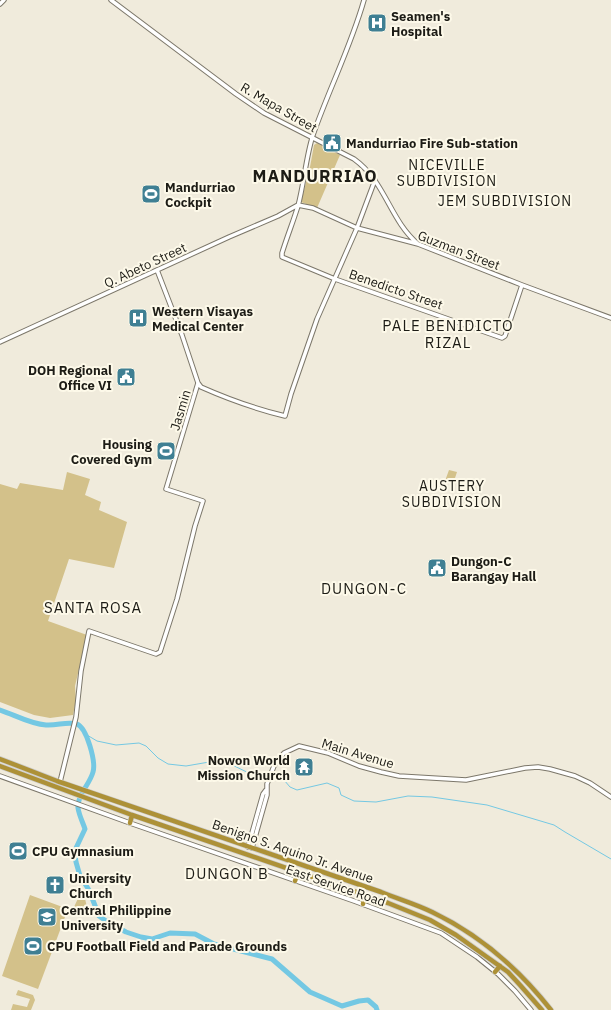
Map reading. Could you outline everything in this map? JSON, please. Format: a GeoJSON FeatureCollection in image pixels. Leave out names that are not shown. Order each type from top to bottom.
{"type":"FeatureCollection","features":[{"type":"Feature","properties":{"kind":"highway","name":"Benigno S. Aquino Jr. Avenue"},"geometry":{"type":"LineString","coordinates":[[0,763],[90,792],[279,857],[391,896],[437,914],[488,946],[525,978],[551,1010]]}},
{"type":"Feature","properties":{"kind":"highway","name":"Benigno S. Aquino Jr. Avenue"},"geometry":{"type":"LineString","coordinates":[[0,763],[75,794],[132,815],[388,903],[444,927],[500,966],[520,985],[542,1010]]}},
{"type":"Feature","properties":{"kind":"highway"},"geometry":{"type":"LineString","coordinates":[[130,823],[132,815]]}},
{"type":"Feature","properties":{"kind":"highway"},"geometry":{"type":"LineString","coordinates":[[184,832],[187,826]]}},
{"type":"Feature","properties":{"kind":"highway"},"geometry":{"type":"LineString","coordinates":[[276,865],[279,857]]}},
{"type":"Feature","properties":{"kind":"highway"},"geometry":{"type":"LineString","coordinates":[[295,881],[298,872]]}},
{"type":"Feature","properties":{"kind":"highway"},"geometry":{"type":"LineString","coordinates":[[363,904],[365,896]]}},
{"type":"Feature","properties":{"kind":"highway"},"geometry":{"type":"LineString","coordinates":[[388,903],[391,896]]}},
{"type":"Feature","properties":{"kind":"highway"},"geometry":{"type":"LineString","coordinates":[[483,953],[488,946]]}},
{"type":"Feature","properties":{"kind":"highway"},"geometry":{"type":"LineString","coordinates":[[495,972],[500,966]]}},
{"type":"Feature","properties":{"kind":"street"},"geometry":{"type":"LineString","coordinates":[[0,4],[4,0]]}},
{"type":"Feature","properties":{"kind":"street","name":"R. Mapa Street"},"geometry":{"type":"LineString","coordinates":[[111,0],[236,94],[264,113],[354,159],[364,166],[375,180],[402,228],[409,237],[418,244]]}},
{"type":"Feature","properties":{"kind":"street"},"geometry":{"type":"LineString","coordinates":[[298,205],[312,138],[353,36],[364,0]]}},
{"type":"Feature","properties":{"kind":"street"},"geometry":{"type":"LineString","coordinates":[[198,383],[201,387],[231,400],[285,416],[317,319],[357,228],[375,180]]}},
{"type":"Feature","properties":{"kind":"street","name":"Guzman Street"},"geometry":{"type":"LineString","coordinates":[[298,205],[313,208],[357,228],[418,244],[611,318]]}},
{"type":"Feature","properties":{"kind":"street","name":"Q. Abeto Street"},"geometry":{"type":"LineString","coordinates":[[0,342],[278,216],[298,205]]}},
{"type":"Feature","properties":{"kind":"street","name":"Benedicto Street"},"geometry":{"type":"LineString","coordinates":[[298,205],[282,257],[335,279],[502,338],[505,336],[522,285]]}},
{"type":"Feature","properties":{"kind":"street","name":"Jasmin"},"geometry":{"type":"LineString","coordinates":[[60,782],[76,717],[81,671],[90,631],[156,654],[160,652],[177,599],[195,526],[203,501],[166,489],[198,383],[182,335],[157,270]]}},
{"type":"Feature","properties":{"kind":"street","name":"Main Avenue"},"geometry":{"type":"LineString","coordinates":[[250,847],[267,795],[266,789],[271,772],[284,752],[302,746],[386,774],[466,780],[538,767],[576,776],[590,783],[611,797]]}},
{"type":"Feature","properties":{"kind":"street","name":"East Service Road"},"geometry":{"type":"LineString","coordinates":[[0,776],[441,933],[477,957],[495,972],[515,991],[531,1010]]}},
{"type":"Feature","properties":{"kind":"shaded area"},"geometry":{"type":"Polygon","coordinates":[[[317,143],[340,155],[317,208],[301,202],[314,145],[317,143]]]}},
{"type":"Feature","properties":{"kind":"shaded area","name":"Housing Covered Gym"},"geometry":{"type":"Polygon","coordinates":[[[163,444],[171,447],[168,458],[160,456],[163,444]]]}},
{"type":"Feature","properties":{"kind":"shaded area"},"geometry":{"type":"Polygon","coordinates":[[[449,470],[457,472],[453,484],[445,481],[449,470]]]}},
{"type":"Feature","properties":{"kind":"shaded area"},"geometry":{"type":"Polygon","coordinates":[[[67,472],[90,479],[85,495],[101,502],[99,510],[127,522],[114,568],[69,559],[48,621],[87,635],[75,686],[76,700],[73,715],[50,718],[34,715],[0,702],[0,484],[17,489],[20,483],[63,490],[67,472]]]}},
{"type":"Feature","properties":{"kind":"shaded area"},"geometry":{"type":"Polygon","coordinates":[[[81,892],[84,894],[88,912],[74,907],[81,892]]]}},
{"type":"Feature","properties":{"kind":"shaded area","name":"CPU Football Field and Parade Grounds"},"geometry":{"type":"Polygon","coordinates":[[[30,895],[68,909],[38,989],[2,976],[30,895]]]}},
{"type":"Feature","properties":{"kind":"shaded area"},"geometry":{"type":"Polygon","coordinates":[[[18,990],[33,995],[35,1000],[31,1010],[11,1010],[13,1004],[27,1007],[30,999],[16,995],[18,990]]]}},
{"type":"Feature","properties":{"kind":"waterway"},"geometry":{"type":"LineString","coordinates":[[0,710],[40,724],[77,724],[81,727],[87,738],[92,753],[94,767],[78,803],[78,808],[85,829],[76,848],[75,855],[80,876],[89,890],[99,916],[126,932],[141,937],[152,939],[170,933],[195,934],[214,944],[272,959],[310,992],[342,1006],[368,1000],[376,1007],[377,1010]]}},
{"type":"Feature","properties":{"kind":"waterway"},"geometry":{"type":"LineString","coordinates":[[87,735],[97,741],[116,745],[139,743],[146,746],[158,758],[168,764],[186,766],[215,761],[226,762],[253,775],[284,780],[290,787],[297,790],[327,783],[339,788],[341,795],[354,801],[376,802],[408,796],[432,797],[487,805],[554,825],[611,859]]}},
{"type":"Feature","properties":{"kind":"place","name":"Seamen's Hospital"},"geometry":{"type":"Point","coordinates":[377,23]}},
{"type":"Feature","properties":{"kind":"place","name":"Mandurriao Fire Sub-station"},"geometry":{"type":"Point","coordinates":[332,143]}},
{"type":"Feature","properties":{"kind":"place","name":"Mandurriao Cockpit"},"geometry":{"type":"Point","coordinates":[151,194]}},
{"type":"Feature","properties":{"kind":"place","name":"Western Visayas Medical Center"},"geometry":{"type":"Point","coordinates":[138,318]}},
{"type":"Feature","properties":{"kind":"place","name":"DOH Regional Office VI"},"geometry":{"type":"Point","coordinates":[126,377]}},
{"type":"Feature","properties":{"kind":"place","name":"Housing Covered Gym"},"geometry":{"type":"Point","coordinates":[166,451]}},
{"type":"Feature","properties":{"kind":"place","name":"Dungon-C Barangay Hall"},"geometry":{"type":"Point","coordinates":[437,568]}},
{"type":"Feature","properties":{"kind":"place","name":"Nowon World Mission Church"},"geometry":{"type":"Point","coordinates":[304,767]}},
{"type":"Feature","properties":{"kind":"place","name":"CPU Gymnasium"},"geometry":{"type":"Point","coordinates":[18,851]}},
{"type":"Feature","properties":{"kind":"place","name":"University Church"},"geometry":{"type":"Point","coordinates":[55,885]}},
{"type":"Feature","properties":{"kind":"place","name":"Central Philippine University"},"geometry":{"type":"Point","coordinates":[47,917]}},
{"type":"Feature","properties":{"kind":"place","name":"CPU Football Field and Parade Grounds"},"geometry":{"type":"Point","coordinates":[33,946]}},
{"type":"Feature","properties":{"kind":"district","name":"NICEVILLE SUBDIVISION"},"geometry":{"type":"Point","coordinates":[447,174]}},
{"type":"Feature","properties":{"kind":"district","name":"MANDURRIAO"},"geometry":{"type":"Point","coordinates":[315,176]}},
{"type":"Feature","properties":{"kind":"district","name":"JEM SUBDIVISION"},"geometry":{"type":"Point","coordinates":[505,201]}},
{"type":"Feature","properties":{"kind":"district","name":"PALE BENIDICTO RIZAL"},"geometry":{"type":"Point","coordinates":[448,334]}},
{"type":"Feature","properties":{"kind":"district","name":"AUSTERY SUBDIVISION"},"geometry":{"type":"Point","coordinates":[452,494]}},
{"type":"Feature","properties":{"kind":"district","name":"DUNGON-C"},"geometry":{"type":"Point","coordinates":[364,589]}},
{"type":"Feature","properties":{"kind":"district","name":"SANTA ROSA"},"geometry":{"type":"Point","coordinates":[93,608]}},
{"type":"Feature","properties":{"kind":"district","name":"DUNGON B"},"geometry":{"type":"Point","coordinates":[227,874]}}]}
